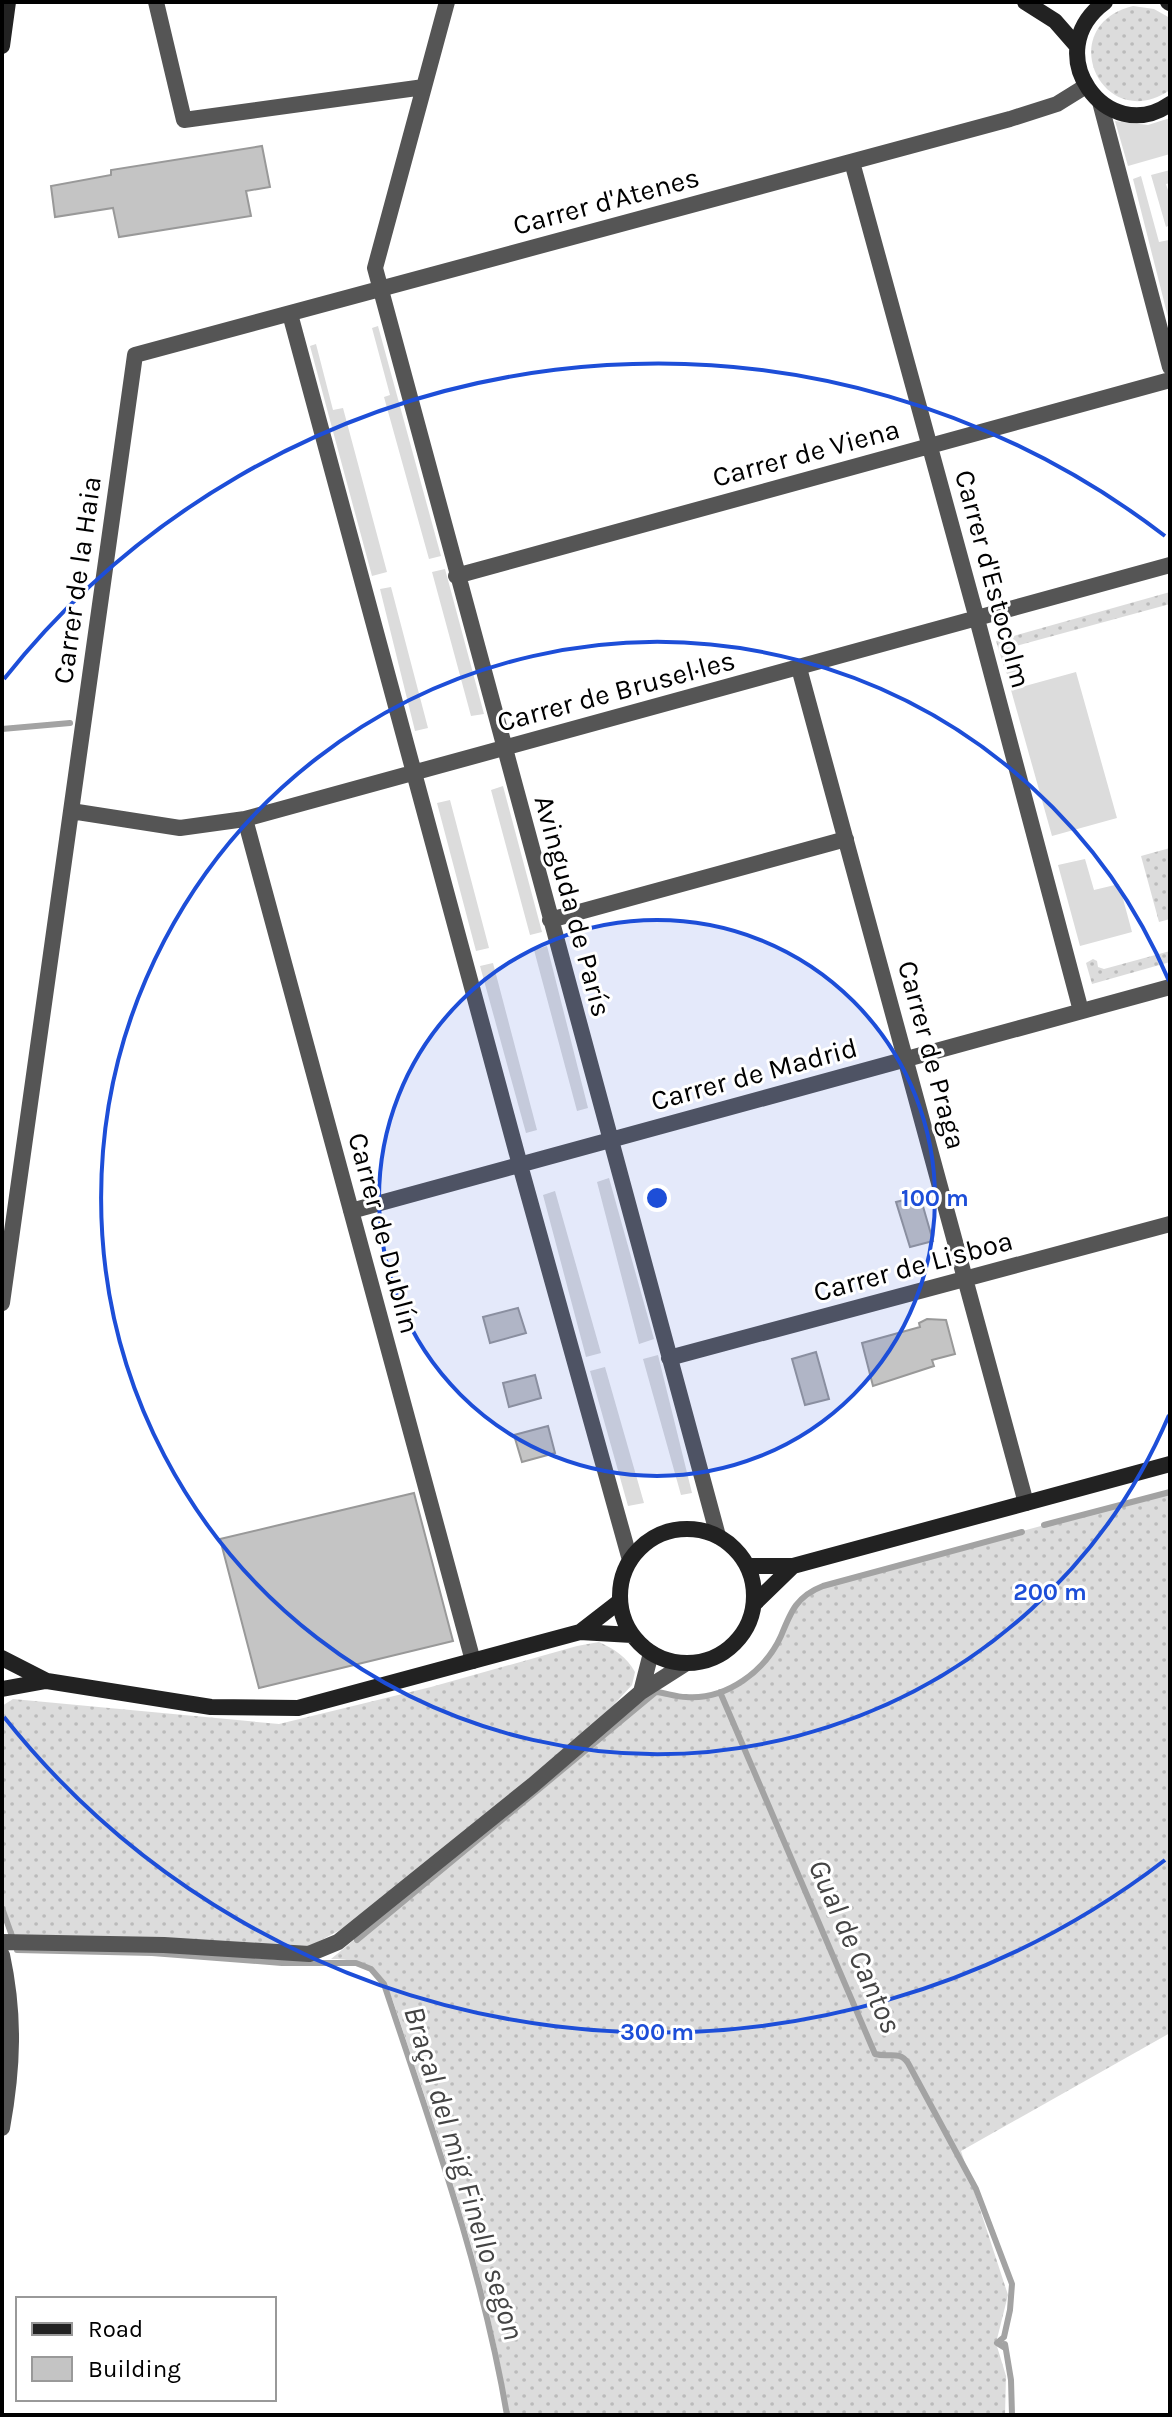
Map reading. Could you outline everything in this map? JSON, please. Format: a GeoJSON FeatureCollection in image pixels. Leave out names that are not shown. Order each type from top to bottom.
{"type":"FeatureCollection","features":[{"type":"Feature","properties":{"kind":"street"},"geometry":{"type":"LineString","coordinates":[[2,46],[8,2]]}},
{"type":"Feature","properties":{"kind":"street"},"geometry":{"type":"LineString","coordinates":[[156,2],[184,120],[424,87]]}},
{"type":"Feature","properties":{"kind":"street","name":"Avinguda de París"},"geometry":{"type":"LineString","coordinates":[[447,2],[375,268],[718,1536]]}},
{"type":"Feature","properties":{"kind":"street"},"geometry":{"type":"LineString","coordinates":[[1025,2],[1055,21],[1076,45]]}},
{"type":"Feature","properties":{"kind":"street"},"geometry":{"type":"LineString","coordinates":[[1105,2],[1090,14],[1081,28],[1076,45],[1079,73],[1086,86],[1100,102],[1132,114],[1149,113],[1170,104]]}},
{"type":"Feature","properties":{"kind":"street","name":"Carrer d'Atenes"},"geometry":{"type":"LineString","coordinates":[[135,355],[852,162],[1057,104],[1086,86]]}},
{"type":"Feature","properties":{"kind":"street"},"geometry":{"type":"LineString","coordinates":[[1100,102],[1170,367]]}},
{"type":"Feature","properties":{"kind":"street","name":"Carrer d'Estocolm"},"geometry":{"type":"LineString","coordinates":[[852,162],[1081,1011]]}},
{"type":"Feature","properties":{"kind":"street"},"geometry":{"type":"LineString","coordinates":[[290,314],[630,1560]]}},
{"type":"Feature","properties":{"kind":"street","name":"Carrer de la Haia"},"geometry":{"type":"LineString","coordinates":[[71,811],[135,355]]}},
{"type":"Feature","properties":{"kind":"street","name":"Carrer de Viena"},"geometry":{"type":"LineString","coordinates":[[456,576],[1170,380]]}},
{"type":"Feature","properties":{"kind":"street","name":"Carrer de Brusel·les"},"geometry":{"type":"LineString","coordinates":[[71,811],[180,828],[245,819],[1170,565]]}},
{"type":"Feature","properties":{"kind":"street","name":"Carrer de Praga"},"geometry":{"type":"LineString","coordinates":[[799,668],[1026,1503]]}},
{"type":"Feature","properties":{"kind":"street"},"geometry":{"type":"LineString","coordinates":[[2,1303],[71,811]]}},
{"type":"Feature","properties":{"kind":"street","name":"Carrer de Dublín"},"geometry":{"type":"LineString","coordinates":[[245,819],[473,1661]]}},
{"type":"Feature","properties":{"kind":"street"},"geometry":{"type":"LineString","coordinates":[[550,920],[846,839]]}},
{"type":"Feature","properties":{"kind":"street","name":"Carrer de Madrid"},"geometry":{"type":"LineString","coordinates":[[351,1211],[1170,987]]}},
{"type":"Feature","properties":{"kind":"street","name":"Carrer de Lisboa"},"geometry":{"type":"LineString","coordinates":[[669,1358],[1170,1224]]}},
{"type":"Feature","properties":{"kind":"street"},"geometry":{"type":"LineString","coordinates":[[748,1566],[793,1566],[1170,1464]]}},
{"type":"Feature","properties":{"kind":"street"},"geometry":{"type":"LineString","coordinates":[[2,1942],[164,1945],[309,1954],[338,1942],[533,1785],[641,1692],[685,1664],[714,1658],[739,1641],[749,1624],[754,1604],[755,1591],[748,1566],[740,1554],[718,1536],[699,1530],[670,1532],[643,1545],[630,1560],[622,1580],[622,1614],[632,1635],[651,1653],[667,1661],[685,1664]]}},
{"type":"Feature","properties":{"kind":"street"},"geometry":{"type":"LineString","coordinates":[[754,1604],[793,1566]]}},
{"type":"Feature","properties":{"kind":"street"},"geometry":{"type":"LineString","coordinates":[[580,1632],[620,1601]]}},
{"type":"Feature","properties":{"kind":"street"},"geometry":{"type":"LineString","coordinates":[[2,1658],[47,1681],[211,1707],[298,1708],[580,1632],[632,1635]]}},
{"type":"Feature","properties":{"kind":"street"},"geometry":{"type":"LineString","coordinates":[[641,1692],[651,1653]]}},
{"type":"Feature","properties":{"kind":"street"},"geometry":{"type":"LineString","coordinates":[[2,1689],[47,1681]]}},
{"type":"Feature","properties":{"kind":"street"},"geometry":{"type":"LineString","coordinates":[[2,1955],[12,2010],[7,2104],[2,2128]]}},
{"type":"Feature","properties":{"kind":"shaded area"},"geometry":{"type":"Polygon","coordinates":[[[1133,6],[1154,9],[1170,18],[1170,90],[1146,100],[1124,99],[1107,89],[1096,73],[1091,53],[1095,34],[1109,17],[1133,6]]]}},
{"type":"Feature","properties":{"kind":"shaded area"},"geometry":{"type":"Polygon","coordinates":[[[1170,118],[1170,154],[1128,166],[1115,121],[1148,125],[1170,118]]]}},
{"type":"Feature","properties":{"kind":"shaded area"},"geometry":{"type":"Polygon","coordinates":[[[1170,170],[1170,183],[1166,184],[1170,197],[1170,225],[1166,227],[1151,175],[1170,170]]]}},
{"type":"Feature","properties":{"kind":"shaded area"},"geometry":{"type":"Polygon","coordinates":[[[1141,176],[1159,242],[1169,240],[1170,243],[1170,325],[1133,179],[1141,176]]]}},
{"type":"Feature","properties":{"kind":"shaded area"},"geometry":{"type":"Polygon","coordinates":[[[378,326],[441,556],[429,559],[384,397],[390,395],[372,328],[378,326]]]}},
{"type":"Feature","properties":{"kind":"shaded area"},"geometry":{"type":"Polygon","coordinates":[[[316,344],[333,410],[343,408],[387,572],[372,576],[310,346],[316,344]]]}},
{"type":"Feature","properties":{"kind":"shaded area"},"geometry":{"type":"Polygon","coordinates":[[[445,569],[484,714],[471,716],[432,572],[445,569]]]}},
{"type":"Feature","properties":{"kind":"shaded area"},"geometry":{"type":"Polygon","coordinates":[[[391,587],[428,728],[415,731],[380,589],[391,587]]]}},
{"type":"Feature","properties":{"kind":"shaded area"},"geometry":{"type":"Polygon","coordinates":[[[1170,592],[1170,604],[1016,646],[1013,651],[1017,670],[1007,674],[1005,670],[996,641],[1170,592]]]}},
{"type":"Feature","properties":{"kind":"shaded area"},"geometry":{"type":"Polygon","coordinates":[[[1076,672],[1117,818],[1052,836],[1011,690],[1076,672]]]}},
{"type":"Feature","properties":{"kind":"shaded area"},"geometry":{"type":"Polygon","coordinates":[[[503,786],[542,932],[530,935],[491,790],[503,786]]]}},
{"type":"Feature","properties":{"kind":"shaded area"},"geometry":{"type":"Polygon","coordinates":[[[450,800],[489,948],[476,951],[437,803],[450,800]]]}},
{"type":"Feature","properties":{"kind":"shaded area"},"geometry":{"type":"Polygon","coordinates":[[[1170,848],[1170,919],[1159,922],[1141,856],[1170,848]]]}},
{"type":"Feature","properties":{"kind":"shaded area"},"geometry":{"type":"Polygon","coordinates":[[[1085,859],[1094,890],[1119,884],[1132,932],[1080,946],[1058,865],[1085,859]]]}},
{"type":"Feature","properties":{"kind":"shaded area"},"geometry":{"type":"Polygon","coordinates":[[[547,946],[588,1108],[577,1111],[534,950],[547,946]]]}},
{"type":"Feature","properties":{"kind":"shaded area"},"geometry":{"type":"Polygon","coordinates":[[[1170,951],[1170,962],[1092,984],[1086,963],[1093,959],[1098,967],[1104,969],[1170,951]]]}},
{"type":"Feature","properties":{"kind":"shaded area"},"geometry":{"type":"Polygon","coordinates":[[[493,963],[537,1130],[526,1133],[480,966],[493,963]]]}},
{"type":"Feature","properties":{"kind":"shaded area"},"geometry":{"type":"Polygon","coordinates":[[[609,1178],[654,1339],[639,1344],[597,1182],[609,1178]]]}},
{"type":"Feature","properties":{"kind":"shaded area"},"geometry":{"type":"Polygon","coordinates":[[[555,1191],[601,1353],[586,1357],[543,1195],[555,1191]]]}},
{"type":"Feature","properties":{"kind":"shaded area"},"geometry":{"type":"Polygon","coordinates":[[[658,1355],[692,1493],[681,1495],[643,1359],[658,1355]]]}},
{"type":"Feature","properties":{"kind":"shaded area"},"geometry":{"type":"Polygon","coordinates":[[[605,1367],[644,1503],[628,1506],[590,1371],[605,1367]]]}},
{"type":"Feature","properties":{"kind":"shaded area"},"geometry":{"type":"Polygon","coordinates":[[[1170,1491],[1170,2033],[961,2151],[1008,2295],[996,2343],[1006,2376],[1005,2415],[509,2415],[500,2362],[474,2257],[444,2154],[393,2001],[383,1981],[370,1968],[354,1961],[331,1959],[655,1691],[700,1696],[728,1688],[752,1672],[770,1651],[795,1604],[812,1588],[1170,1491]]]}},
{"type":"Feature","properties":{"kind":"shaded area"},"geometry":{"type":"Polygon","coordinates":[[[599,1642],[620,1654],[635,1672],[632,1685],[606,1713],[563,1752],[346,1927],[308,1947],[9,1935],[2,1915],[2,1706],[13,1699],[279,1724],[599,1642]]]}},
{"type":"Feature","properties":{"kind":"building"},"geometry":{"type":"Polygon","coordinates":[[[262,146],[270,187],[246,191],[251,216],[119,237],[113,208],[55,217],[51,186],[111,175],[111,170],[262,146]]]}},
{"type":"Feature","properties":{"kind":"building"},"geometry":{"type":"Polygon","coordinates":[[[920,1196],[933,1241],[910,1247],[896,1202],[920,1196]]]}},
{"type":"Feature","properties":{"kind":"building"},"geometry":{"type":"Polygon","coordinates":[[[518,1308],[526,1333],[490,1343],[483,1317],[518,1308]]]}},
{"type":"Feature","properties":{"kind":"building"},"geometry":{"type":"Polygon","coordinates":[[[927,1319],[946,1320],[955,1354],[932,1360],[934,1366],[873,1386],[862,1343],[920,1327],[919,1323],[927,1319]]]}},
{"type":"Feature","properties":{"kind":"building"},"geometry":{"type":"Polygon","coordinates":[[[816,1352],[829,1399],[805,1405],[792,1359],[816,1352]]]}},
{"type":"Feature","properties":{"kind":"building"},"geometry":{"type":"Polygon","coordinates":[[[535,1375],[541,1398],[509,1407],[503,1383],[535,1375]]]}},
{"type":"Feature","properties":{"kind":"building"},"geometry":{"type":"Polygon","coordinates":[[[548,1426],[555,1453],[522,1462],[514,1435],[548,1426]]]}},
{"type":"Feature","properties":{"kind":"building"},"geometry":{"type":"Polygon","coordinates":[[[414,1493],[453,1641],[259,1688],[220,1539],[414,1493]]]}},
{"type":"Feature","properties":{"kind":"waterway"},"geometry":{"type":"LineString","coordinates":[[2,729],[70,723]]}},
{"type":"Feature","properties":{"kind":"waterway"},"geometry":{"type":"LineString","coordinates":[[1044,1525],[1170,1492]]}},
{"type":"Feature","properties":{"kind":"waterway"},"geometry":{"type":"LineString","coordinates":[[357,1940],[656,1692],[701,1697],[716,1694],[743,1681],[765,1661],[796,1605],[814,1590],[1022,1532]]}},
{"type":"Feature","properties":{"kind":"waterway","name":"Gual de Cantos"},"geometry":{"type":"LineString","coordinates":[[720,1692],[875,2054],[897,2055],[908,2063],[976,2189],[1012,2284],[1004,2337],[997,2343],[1005,2348],[1005,2344],[1011,2380],[1012,2415]]}},
{"type":"Feature","properties":{"kind":"waterway","name":"Braçal del mig Finello segon"},"geometry":{"type":"LineString","coordinates":[[2,1908],[12,1936]]}},
{"type":"Feature","properties":{"kind":"waterway","name":"Braçal del mig Finello segon"},"geometry":{"type":"LineString","coordinates":[[17,1950],[152,1953],[282,1963],[356,1963],[371,1969],[384,1984],[454,2197],[484,2305],[507,2415]]}}]}
